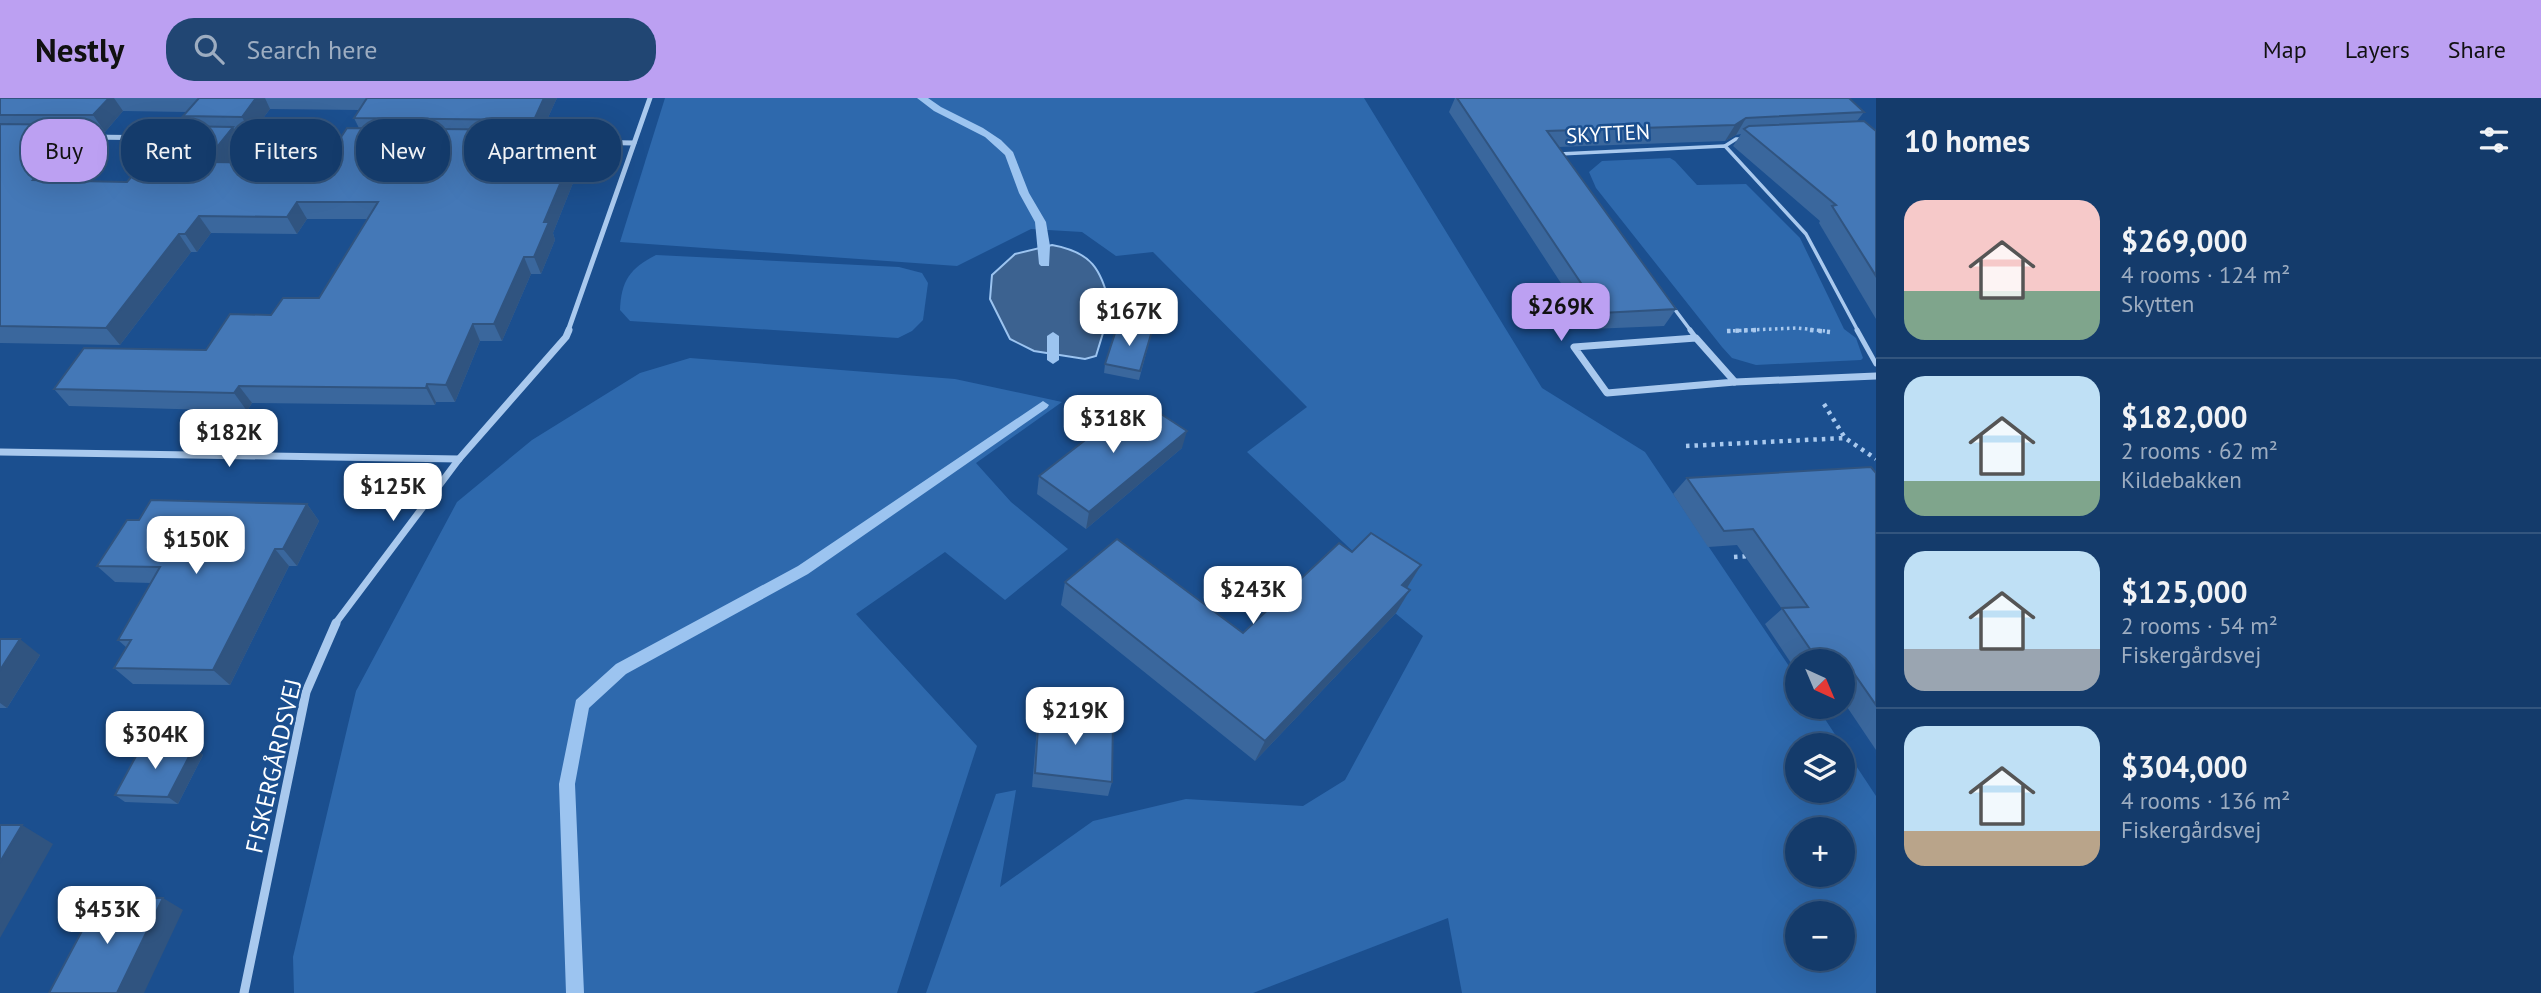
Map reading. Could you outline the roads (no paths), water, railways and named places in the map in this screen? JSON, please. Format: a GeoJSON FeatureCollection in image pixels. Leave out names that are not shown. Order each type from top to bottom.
{"type":"FeatureCollection","features":[{"type":"Feature","properties":{"kind":"street","name":"FISKERGÅRDSVEJ"},"geometry":{"type":"LineString","coordinates":[[244,993],[306,692],[337,620],[459,459],[566,337],[650,98]]}},
{"type":"Feature","properties":{"kind":"street"},"geometry":{"type":"LineString","coordinates":[[220,138],[356,140]]}},
{"type":"Feature","properties":{"kind":"street"},"geometry":{"type":"LineString","coordinates":[[621,143],[634,143]]}},
{"type":"Feature","properties":{"kind":"street"},"geometry":{"type":"LineString","coordinates":[[1735,383],[1694,335],[1574,347],[1607,393],[1735,383],[1808,376],[1876,376]]}},
{"type":"Feature","properties":{"kind":"street"},"geometry":{"type":"LineString","coordinates":[[0,452],[459,459]]}},
{"type":"Feature","properties":{"kind":"lane","name":"SKYTTEN"},"geometry":{"type":"LineString","coordinates":[[1563,165],[1555,154],[1725,146],[1736,139],[1749,139]]}},
{"type":"Feature","properties":{"kind":"lane"},"geometry":{"type":"LineString","coordinates":[[1725,146],[1807,234],[1876,364]]}},
{"type":"Feature","properties":{"kind":"lane"},"geometry":{"type":"LineString","coordinates":[[1668,301],[1694,335]]}},
{"type":"Feature","properties":{"kind":"waterway"},"geometry":{"type":"LineString","coordinates":[[922,98],[937,109],[988,135],[1009,154],[1024,193],[1040,222],[1045,264]]}},
{"type":"Feature","properties":{"kind":"waterway"},"geometry":{"type":"LineString","coordinates":[[1053,336],[1053,360]]}},
{"type":"Feature","properties":{"kind":"waterway"},"geometry":{"type":"LineString","coordinates":[[575,993],[567,784],[582,705],[621,669],[803,570],[1043,405]]}}]}
